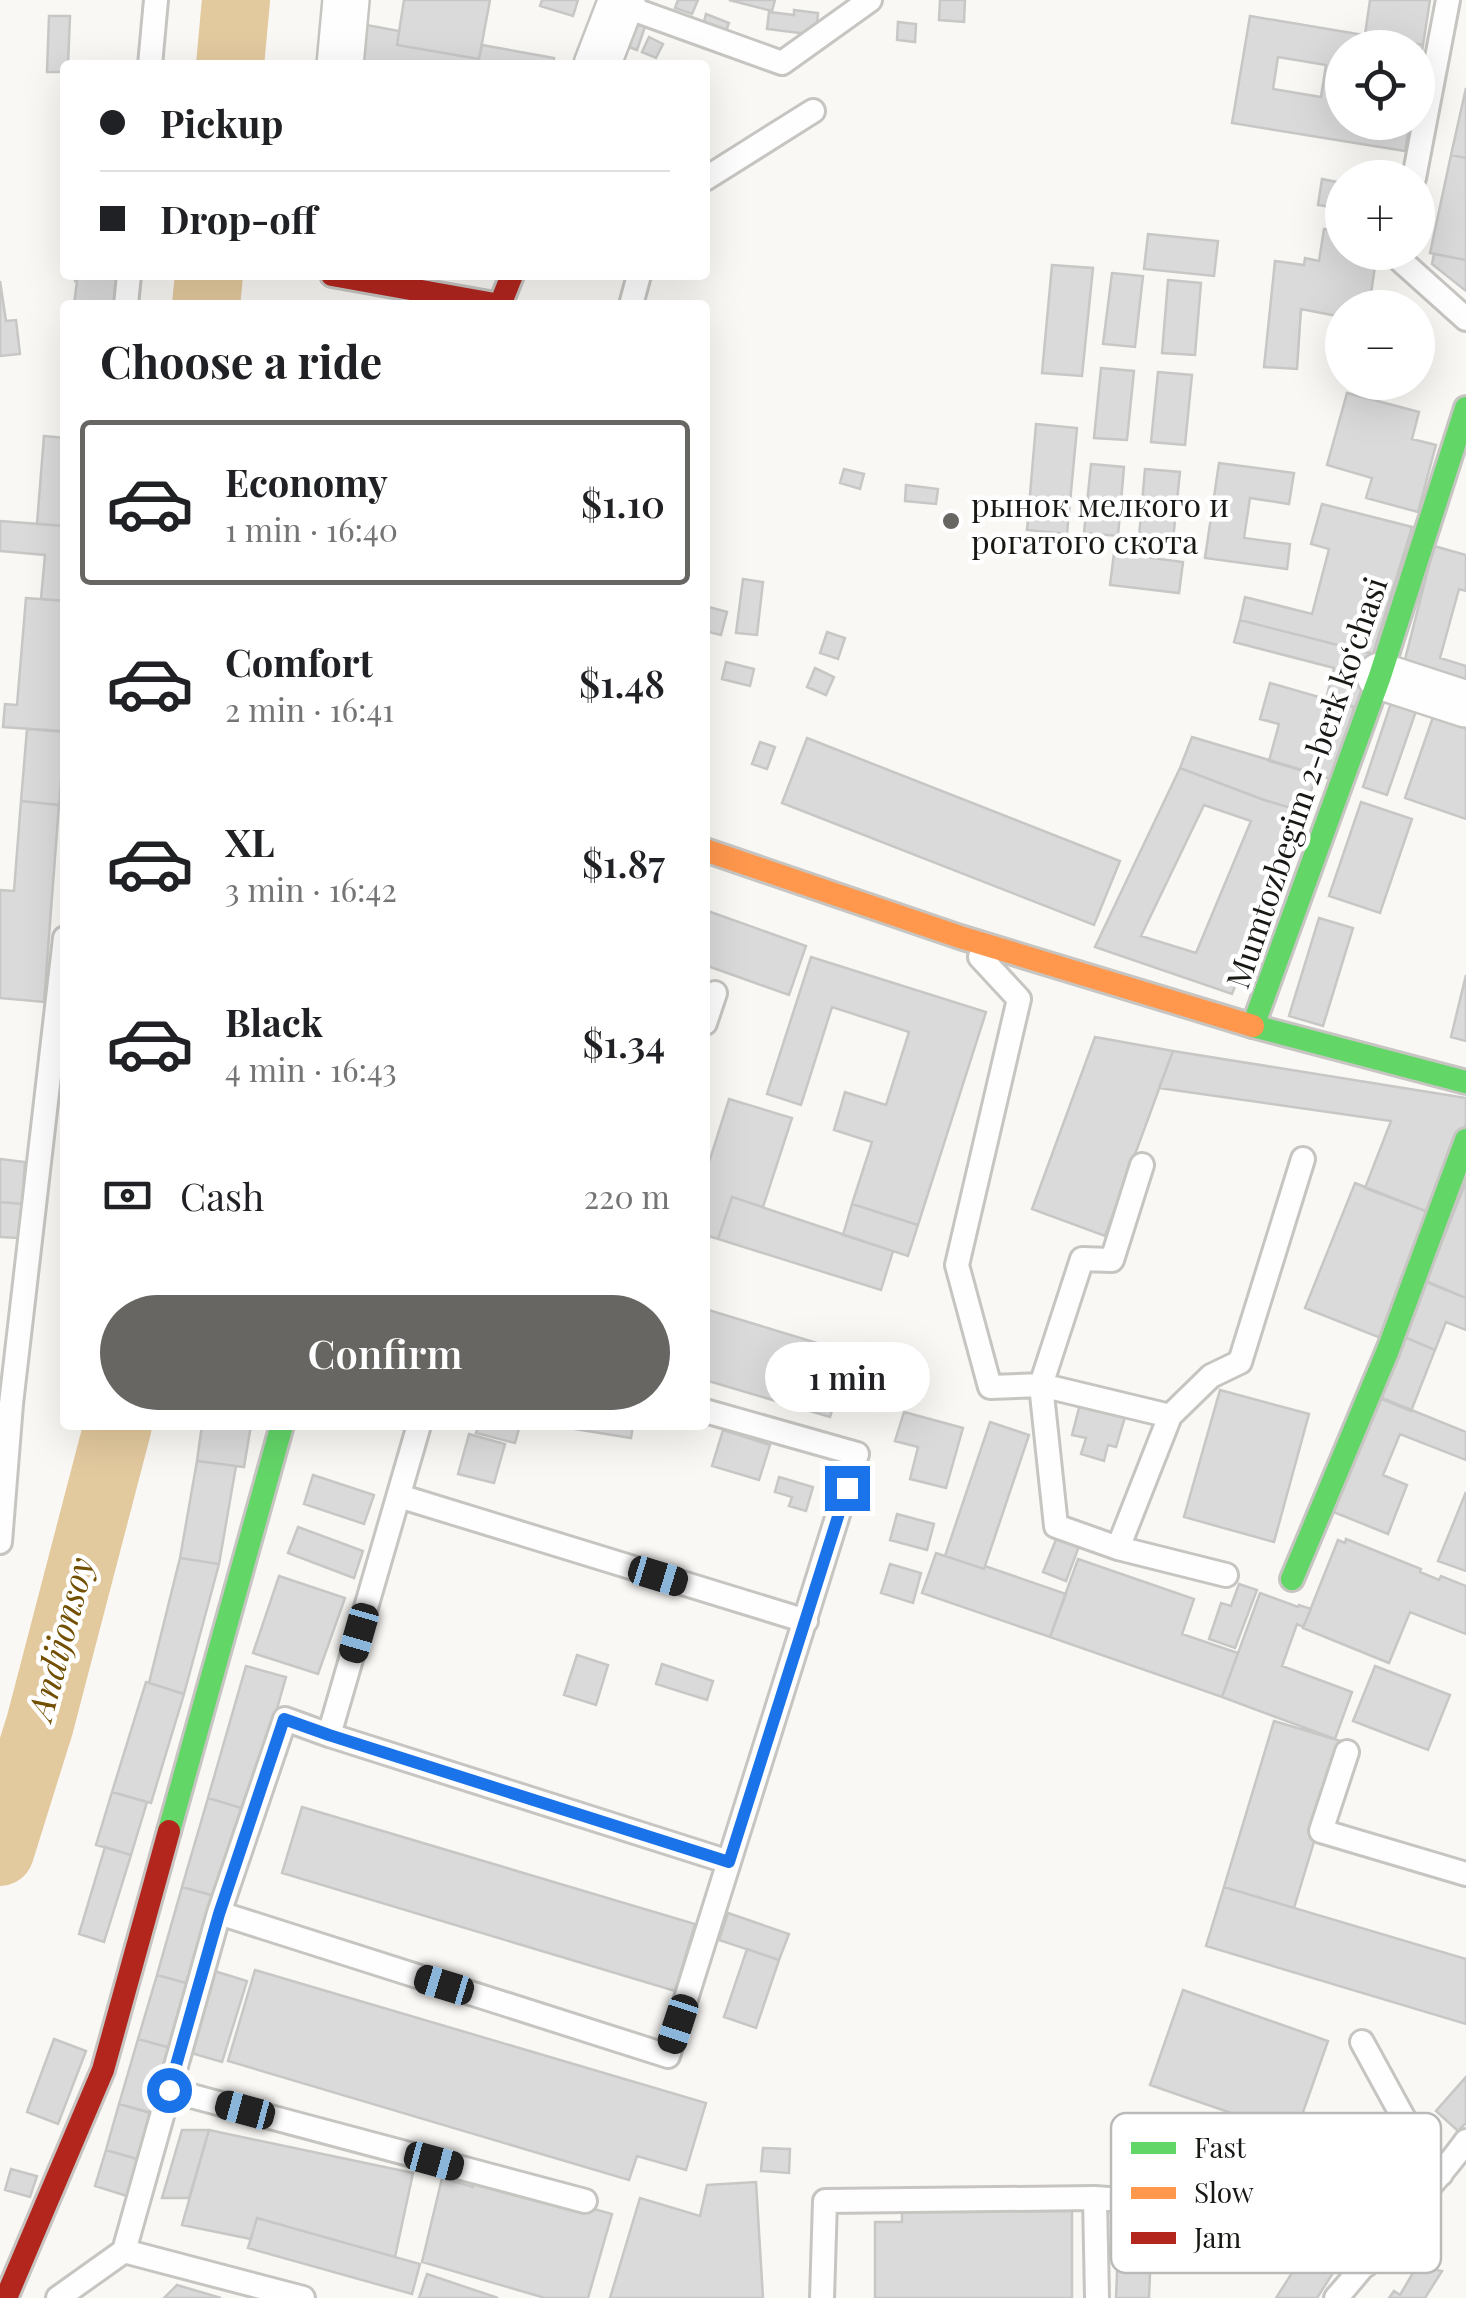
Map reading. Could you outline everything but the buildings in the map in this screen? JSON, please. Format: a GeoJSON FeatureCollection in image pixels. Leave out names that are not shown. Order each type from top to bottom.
{"type":"FeatureCollection","features":[{"type":"Feature","properties":{"kind":"street"},"geometry":{"type":"LineString","coordinates":[[340,60],[346,0]]}},
{"type":"Feature","properties":{"kind":"street"},"geometry":{"type":"LineString","coordinates":[[598,60],[621,3]]}},
{"type":"Feature","properties":{"kind":"street"},"geometry":{"type":"LineString","coordinates":[[360,280],[472,300]]}},
{"type":"Feature","properties":{"kind":"street","name":"Mumtozbegim 2-berk koʻchasi"},"geometry":{"type":"LineString","coordinates":[[1466,408],[1380,676],[1253,1026],[1466,1082]]}},
{"type":"Feature","properties":{"kind":"street"},"geometry":{"type":"LineString","coordinates":[[1380,676],[1466,704]]}},
{"type":"Feature","properties":{"kind":"street"},"geometry":{"type":"LineString","coordinates":[[710,852],[960,937],[1253,1026]]}},
{"type":"Feature","properties":{"kind":"street"},"geometry":{"type":"LineString","coordinates":[[1292,1578],[1388,1350],[1466,1140]]}},
{"type":"Feature","properties":{"kind":"street"},"geometry":{"type":"LineString","coordinates":[[6,2298],[103,2070],[281,1430]]}},
{"type":"Feature","properties":{"kind":"lane"},"geometry":{"type":"LineString","coordinates":[[150,60],[156,0]]}},
{"type":"Feature","properties":{"kind":"lane"},"geometry":{"type":"LineString","coordinates":[[621,3],[782,63],[870,0]]}},
{"type":"Feature","properties":{"kind":"lane"},"geometry":{"type":"LineString","coordinates":[[1417,160],[1448,0]]}},
{"type":"Feature","properties":{"kind":"lane"},"geometry":{"type":"LineString","coordinates":[[710,175],[814,111]]}},
{"type":"Feature","properties":{"kind":"lane"},"geometry":{"type":"LineString","coordinates":[[1411,270],[1466,320]]}},
{"type":"Feature","properties":{"kind":"lane"},"geometry":{"type":"LineString","coordinates":[[960,937],[1019,998],[957,1266],[990,1386],[1041,1385],[1170,1416]]}},
{"type":"Feature","properties":{"kind":"lane"},"geometry":{"type":"LineString","coordinates":[[0,1542],[11,1404],[60,981]]}},
{"type":"Feature","properties":{"kind":"lane"},"geometry":{"type":"LineString","coordinates":[[710,1010],[716,993]]}},
{"type":"Feature","properties":{"kind":"lane"},"geometry":{"type":"LineString","coordinates":[[1118,1548],[1170,1416],[1212,1376],[1240,1362],[1302,1158]]}},
{"type":"Feature","properties":{"kind":"lane"},"geometry":{"type":"LineString","coordinates":[[1142,1165],[1112,1260],[1082,1259],[1041,1385],[1056,1526],[1118,1548],[1226,1575]]}},
{"type":"Feature","properties":{"kind":"lane"},"geometry":{"type":"LineString","coordinates":[[219,1914],[668,2056],[857,1454],[710,1412]]}},
{"type":"Feature","properties":{"kind":"lane"},"geometry":{"type":"LineString","coordinates":[[329,1735],[418,1430]]}},
{"type":"Feature","properties":{"kind":"lane"},"geometry":{"type":"LineString","coordinates":[[398,1496],[806,1621]]}},
{"type":"Feature","properties":{"kind":"lane"},"geometry":{"type":"LineString","coordinates":[[58,2298],[124,2251],[219,1914],[284,1719],[729,1862]]}},
{"type":"Feature","properties":{"kind":"lane"},"geometry":{"type":"LineString","coordinates":[[1347,1752],[1321,1831],[1466,1874]]}},
{"type":"Feature","properties":{"kind":"lane"},"geometry":{"type":"LineString","coordinates":[[1362,2042],[1402,2113]]}},
{"type":"Feature","properties":{"kind":"lane"},"geometry":{"type":"LineString","coordinates":[[169,2090],[586,2201]]}},
{"type":"Feature","properties":{"kind":"lane"},"geometry":{"type":"LineString","coordinates":[[1441,2174],[1466,2141]]}},
{"type":"Feature","properties":{"kind":"lane"},"geometry":{"type":"LineString","coordinates":[[1095,2198],[1097,2298]]}},
{"type":"Feature","properties":{"kind":"lane"},"geometry":{"type":"LineString","coordinates":[[822,2298],[825,2201],[1111,2199]]}},
{"type":"Feature","properties":{"kind":"lane"},"geometry":{"type":"LineString","coordinates":[[124,2251],[302,2298]]}},
{"type":"Feature","properties":{"kind":"lane"},"geometry":{"type":"LineString","coordinates":[[1336,2298],[1359,2273]]}},
{"type":"Feature","properties":{"kind":"waterway","name":"Andijonsoy"},"geometry":{"type":"LineString","coordinates":[[230,60],[236,0]]}},
{"type":"Feature","properties":{"kind":"waterway","name":"Andijonsoy"},"geometry":{"type":"LineString","coordinates":[[206,300],[208,280]]}},
{"type":"Feature","properties":{"kind":"waterway","name":"Andijonsoy"},"geometry":{"type":"LineString","coordinates":[[0,1852],[40,1724],[117,1430]]}},
{"type":"Feature","properties":{"kind":"traffic: fast"},"geometry":{"type":"LineString","coordinates":[[1466,408],[1380,676],[1253,1026],[1466,1082]]}},
{"type":"Feature","properties":{"kind":"traffic: fast"},"geometry":{"type":"LineString","coordinates":[[1292,1579],[1388,1350],[1466,1140]]}},
{"type":"Feature","properties":{"kind":"traffic: fast"},"geometry":{"type":"LineString","coordinates":[[169,1831],[281,1430]]}},
{"type":"Feature","properties":{"kind":"traffic: slow"},"geometry":{"type":"LineString","coordinates":[[710,852],[960,937],[1253,1026]]}},
{"type":"Feature","properties":{"kind":"traffic: jam"},"geometry":{"type":"LineString","coordinates":[[360,280],[472,300]]}},
{"type":"Feature","properties":{"kind":"traffic: jam"},"geometry":{"type":"LineString","coordinates":[[502,300],[510,280]]}},
{"type":"Feature","properties":{"kind":"traffic: jam"},"geometry":{"type":"LineString","coordinates":[[6,2298],[103,2070],[169,1831]]}},
{"type":"Feature","properties":{"kind":"place","name":"рынок мелкого и рогатого скота"},"geometry":{"type":"Point","coordinates":[951,521]}},
{"type":"Feature","properties":{"kind":"route"},"geometry":{"type":"LineString","coordinates":[[169,2090],[219,1914],[284,1719],[729,1862],[847,1488]]}}]}
